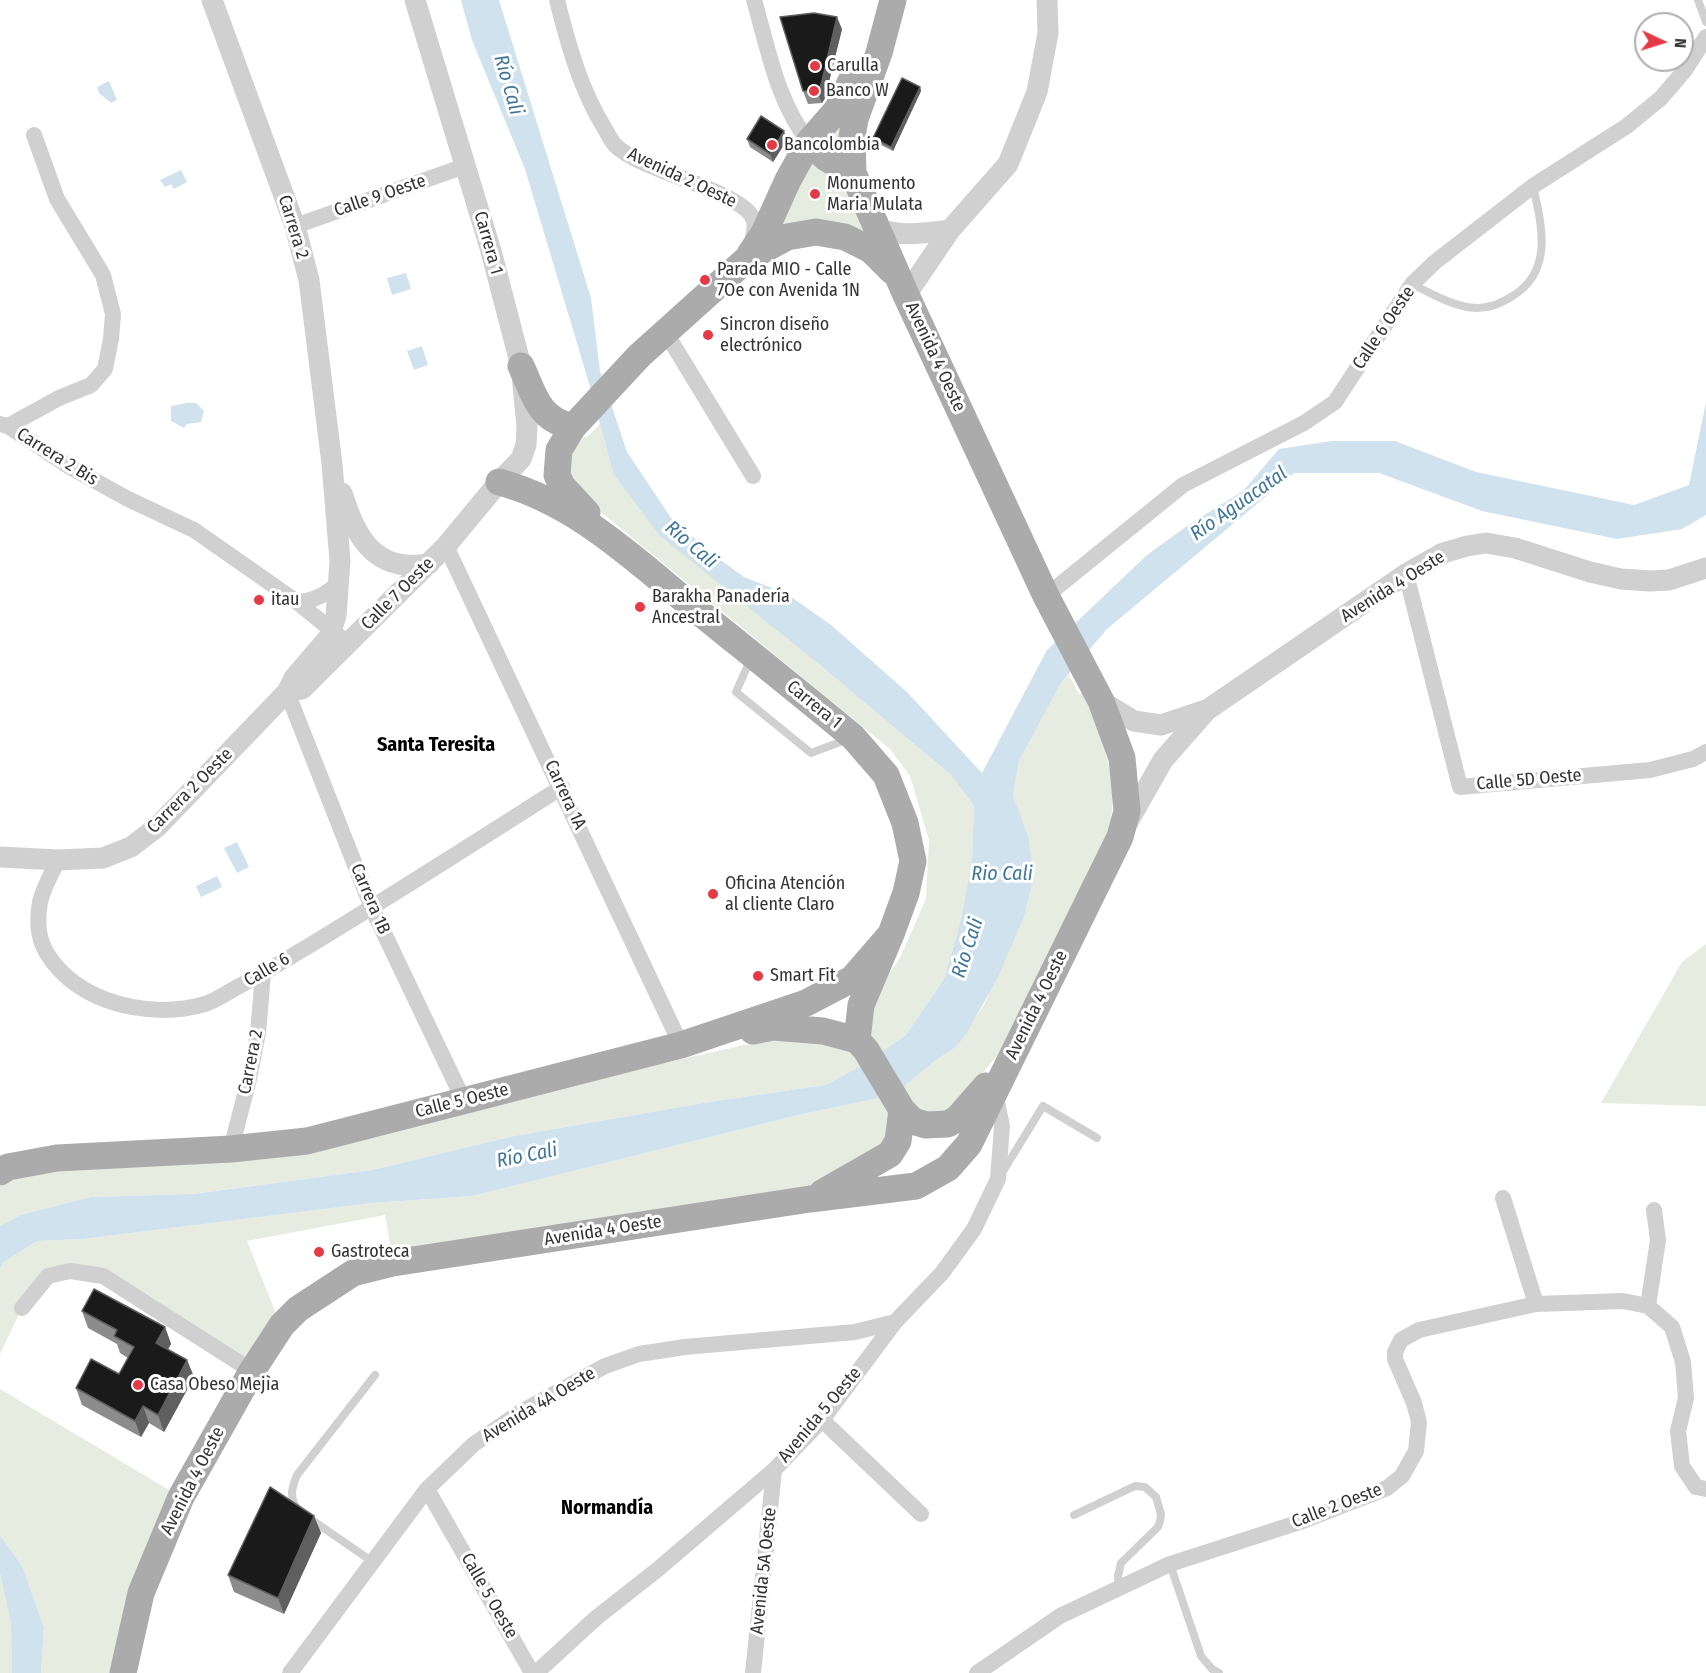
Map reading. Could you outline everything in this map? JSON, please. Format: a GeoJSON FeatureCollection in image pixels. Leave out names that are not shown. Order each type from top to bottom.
{"type":"FeatureCollection","features":[{"type":"Feature","properties":{"kind":"main road"},"geometry":{"type":"LineString","coordinates":[[607,537],[562,486],[557,475],[559,450],[577,423],[639,356],[747,258],[764,233],[788,180],[809,142],[837,110],[889,8]]}},
{"type":"Feature","properties":{"kind":"main road","name":"Avenida 4 Oeste"},"geometry":{"type":"LineString","coordinates":[[123,1673],[141,1593],[182,1497],[252,1371],[282,1325],[298,1309],[354,1273],[393,1263],[810,1199],[916,1186],[948,1168],[969,1144],[1120,837],[1127,811],[1122,758],[1097,693],[1051,606],[906,295],[853,173],[852,137],[855,118],[889,8]]}},
{"type":"Feature","properties":{"kind":"main road"},"geometry":{"type":"LineString","coordinates":[[809,142],[826,158],[853,173]]}},
{"type":"Feature","properties":{"kind":"main road"},"geometry":{"type":"LineString","coordinates":[[747,258],[787,237],[816,232],[845,237],[871,250],[892,270],[906,295]]}},
{"type":"Feature","properties":{"kind":"main road"},"geometry":{"type":"LineString","coordinates":[[521,366],[539,404],[548,417],[562,424],[577,423]]}},
{"type":"Feature","properties":{"kind":"main road"},"geometry":{"type":"LineString","coordinates":[[499,482],[550,501],[607,537]]}},
{"type":"Feature","properties":{"kind":"main road","name":"Carrera 1"},"geometry":{"type":"LineString","coordinates":[[607,537],[853,737],[886,775],[905,822],[913,861],[906,893],[861,1005],[861,1045]]}},
{"type":"Feature","properties":{"kind":"main road","name":"Calle 5 Oeste"},"geometry":{"type":"LineString","coordinates":[[0,1172],[8,1167],[57,1158],[231,1149],[307,1141],[681,1045],[806,1003],[852,979],[891,934]]}},
{"type":"Feature","properties":{"kind":"main road"},"geometry":{"type":"LineString","coordinates":[[681,1045],[773,1027],[823,1030],[861,1045],[899,1105],[913,1121],[926,1125],[948,1124],[966,1110],[1014,1052]]}},
{"type":"Feature","properties":{"kind":"main road"},"geometry":{"type":"LineString","coordinates":[[810,1199],[890,1154],[898,1141],[899,1105]]}},
{"type":"Feature","properties":{"kind":"street","name":"Carrera 2"},"geometry":{"type":"LineString","coordinates":[[212,0],[295,226],[309,280],[332,464],[342,636]]}},
{"type":"Feature","properties":{"kind":"street","name":"Carrera 1"},"geometry":{"type":"LineString","coordinates":[[415,0],[491,251],[521,366],[527,426],[526,444],[521,459],[499,482]]}},
{"type":"Feature","properties":{"kind":"street","name":"Avenida 2 Oeste"},"geometry":{"type":"LineString","coordinates":[[557,0],[591,108],[615,145],[651,167],[733,200],[748,210],[754,220],[754,234],[747,258]]}},
{"type":"Feature","properties":{"kind":"street"},"geometry":{"type":"LineString","coordinates":[[754,0],[777,80],[787,104],[809,142]]}},
{"type":"Feature","properties":{"kind":"street"},"geometry":{"type":"LineString","coordinates":[[889,8],[906,0]]}},
{"type":"Feature","properties":{"kind":"street"},"geometry":{"type":"LineString","coordinates":[[906,295],[950,230],[1008,164],[1037,92],[1048,33],[1047,0]]}},
{"type":"Feature","properties":{"kind":"street","name":"Calle 6 Oeste"},"geometry":{"type":"LineString","coordinates":[[1051,606],[1183,486],[1305,423],[1335,402],[1412,284],[1435,262],[1533,186],[1627,126],[1661,98],[1685,70],[1706,37]]}},
{"type":"Feature","properties":{"kind":"street","name":"Carrera 2 Bis"},"geometry":{"type":"LineString","coordinates":[[4,425],[91,385],[105,369],[111,339],[113,314],[104,275],[57,199],[34,135]]}},
{"type":"Feature","properties":{"kind":"street","name":"Calle 9 Oeste"},"geometry":{"type":"LineString","coordinates":[[295,226],[465,166]]}},
{"type":"Feature","properties":{"kind":"street"},"geometry":{"type":"LineString","coordinates":[[878,229],[899,234],[950,230]]}},
{"type":"Feature","properties":{"kind":"street"},"geometry":{"type":"LineString","coordinates":[[666,333],[753,476]]}},
{"type":"Feature","properties":{"kind":"street","name":"Carrera 2 Bis"},"geometry":{"type":"LineString","coordinates":[[4,425],[128,499],[194,530],[342,636]]}},
{"type":"Feature","properties":{"kind":"street","name":"Carrera 2"},"geometry":{"type":"LineString","coordinates":[[332,464],[355,530],[365,545],[391,561],[405,566],[429,564]]}},
{"type":"Feature","properties":{"kind":"street","name":"Calle 7 Oeste"},"geometry":{"type":"LineString","coordinates":[[342,636],[429,564],[499,482]]}},
{"type":"Feature","properties":{"kind":"street","name":"Avenida 4 Oeste"},"geometry":{"type":"LineString","coordinates":[[1120,837],[1163,760],[1207,710],[1406,574],[1443,554],[1467,546],[1486,543],[1515,548],[1590,572],[1621,579],[1650,581],[1669,580],[1706,568]]}},
{"type":"Feature","properties":{"kind":"street","name":"Carrera 1A"},"geometry":{"type":"LineString","coordinates":[[446,546],[562,787],[681,1045]]}},
{"type":"Feature","properties":{"kind":"street","name":"Calle 5D Oeste"},"geometry":{"type":"LineString","coordinates":[[1406,574],[1460,787],[1650,770],[1693,759],[1706,752]]}},
{"type":"Feature","properties":{"kind":"street"},"geometry":{"type":"LineString","coordinates":[[297,602],[312,601],[340,582]]}},
{"type":"Feature","properties":{"kind":"street","name":"Carrera 2 Oeste"},"geometry":{"type":"LineString","coordinates":[[0,857],[58,860],[104,858],[131,847],[156,827],[287,692],[294,678],[342,636]]}},
{"type":"Feature","properties":{"kind":"street","name":"Carrera 1B"},"geometry":{"type":"LineString","coordinates":[[287,692],[372,908],[464,1101]]}},
{"type":"Feature","properties":{"kind":"street","name":"Avenida 4 Oeste"},"geometry":{"type":"LineString","coordinates":[[1097,693],[1134,721],[1161,725],[1207,710]]}},
{"type":"Feature","properties":{"kind":"street","name":"Calle 6"},"geometry":{"type":"LineString","coordinates":[[58,860],[40,901],[40,934],[44,952],[54,965],[86,992],[112,1002],[148,1009],[179,1009],[207,1003],[263,974],[372,908],[562,787]]}},
{"type":"Feature","properties":{"kind":"street","name":"Carrera 2"},"geometry":{"type":"LineString","coordinates":[[231,1149],[258,1033],[263,974]]}},
{"type":"Feature","properties":{"kind":"street","name":"Avenida 5 Oeste"},"geometry":{"type":"LineString","coordinates":[[534,1673],[596,1618],[657,1570],[774,1470],[822,1420],[895,1322],[942,1273],[974,1229],[998,1179],[1002,1126],[995,1093]]}},
{"type":"Feature","properties":{"kind":"street"},"geometry":{"type":"LineString","coordinates":[[1503,1198],[1536,1304]]}},
{"type":"Feature","properties":{"kind":"street"},"geometry":{"type":"LineString","coordinates":[[1654,1210],[1658,1240],[1648,1306],[1672,1327],[1683,1362],[1686,1398],[1678,1431],[1682,1466],[1696,1487],[1706,1489]]}},
{"type":"Feature","properties":{"kind":"street"},"geometry":{"type":"LineString","coordinates":[[22,1308],[48,1276],[70,1271],[103,1276],[252,1371]]}},
{"type":"Feature","properties":{"kind":"street","name":"Calle 2 Oeste"},"geometry":{"type":"LineString","coordinates":[[977,1673],[1060,1616],[1170,1564],[1300,1522],[1387,1488],[1402,1476],[1416,1451],[1419,1422],[1414,1403],[1395,1359],[1395,1352],[1401,1340],[1419,1330],[1536,1304],[1623,1301],[1648,1306]]}},
{"type":"Feature","properties":{"kind":"street","name":"Avenida 4A Oeste"},"geometry":{"type":"LineString","coordinates":[[290,1673],[427,1489],[474,1444],[519,1413],[605,1366],[639,1354],[685,1347],[855,1332],[895,1322]]}},
{"type":"Feature","properties":{"kind":"street"},"geometry":{"type":"LineString","coordinates":[[822,1420],[921,1514]]}},
{"type":"Feature","properties":{"kind":"street","name":"Avenida 5A Oeste"},"geometry":{"type":"LineString","coordinates":[[753,1673],[774,1470]]}},
{"type":"Feature","properties":{"kind":"street","name":"Calle 5 Oeste"},"geometry":{"type":"LineString","coordinates":[[427,1489],[534,1673]]}},
{"type":"Feature","properties":{"kind":"lane"},"geometry":{"type":"LineString","coordinates":[[1698,0],[1706,22]]}},
{"type":"Feature","properties":{"kind":"lane"},"geometry":{"type":"LineString","coordinates":[[1412,284],[1446,301],[1475,308],[1493,307],[1529,285],[1542,252],[1543,237],[1533,186]]}},
{"type":"Feature","properties":{"kind":"lane"},"geometry":{"type":"LineString","coordinates":[[752,655],[736,692],[811,753],[853,737]]}},
{"type":"Feature","properties":{"kind":"lane"},"geometry":{"type":"LineString","coordinates":[[998,1179],[1043,1106],[1097,1138]]}},
{"type":"Feature","properties":{"kind":"lane"},"geometry":{"type":"LineString","coordinates":[[374,1562],[297,1509],[291,1499],[297,1475],[375,1375]]}},
{"type":"Feature","properties":{"kind":"lane"},"geometry":{"type":"LineString","coordinates":[[1074,1515],[1135,1486],[1145,1487],[1156,1497],[1161,1514],[1158,1527],[1121,1563],[1118,1576],[1119,1588]]}},
{"type":"Feature","properties":{"kind":"lane"},"geometry":{"type":"LineString","coordinates":[[1170,1564],[1201,1656],[1212,1669],[1219,1673]]}},
{"type":"Feature","properties":{"kind":"shaded area"},"geometry":{"type":"Polygon","coordinates":[[[869,45],[855,119],[871,250],[764,233],[837,110],[869,45]]]}},
{"type":"Feature","properties":{"kind":"shaded area"},"geometry":{"type":"Polygon","coordinates":[[[600,424],[613,473],[814,660],[951,775],[974,806],[972,860],[961,919],[945,977],[906,1035],[880,1053],[866,1032],[874,995],[900,958],[926,899],[929,840],[910,776],[890,749],[580,495],[570,470],[570,458],[585,436],[587,437],[600,424]]]}},
{"type":"Feature","properties":{"kind":"shaded area"},"geometry":{"type":"Polygon","coordinates":[[[1069,675],[1079,694],[1083,693],[1107,760],[1113,793],[1109,830],[1003,1048],[960,1101],[942,1115],[917,1110],[902,1088],[956,1047],[984,1005],[1024,917],[1034,876],[1029,839],[1013,795],[1019,761],[1061,683],[1069,675]]]}},
{"type":"Feature","properties":{"kind":"shaded area"},"geometry":{"type":"Polygon","coordinates":[[[1706,944],[1706,1106],[1601,1103],[1682,962],[1706,944]]]}},
{"type":"Feature","properties":{"kind":"shaded area"},"geometry":{"type":"Polygon","coordinates":[[[771,1039],[851,1046],[862,1065],[826,1085],[709,1102],[514,1136],[372,1170],[192,1194],[91,1197],[20,1215],[0,1226],[0,1186],[11,1180],[59,1171],[228,1161],[771,1039]]]}},
{"type":"Feature","properties":{"kind":"shaded area"},"geometry":{"type":"Polygon","coordinates":[[[883,1097],[890,1106],[885,1149],[805,1187],[391,1250],[385,1215],[247,1241],[277,1316],[244,1366],[103,1276],[48,1276],[22,1308],[0,1354],[0,1269],[4,1262],[37,1241],[83,1239],[372,1203],[472,1196],[803,1114],[883,1097]]]}},
{"type":"Feature","properties":{"kind":"shaded area"},"geometry":{"type":"Polygon","coordinates":[[[0,1389],[174,1493],[113,1673],[41,1673],[44,1627],[22,1566],[0,1535],[0,1389]]]}},
{"type":"Feature","properties":{"kind":"shaded area"},"geometry":{"type":"Polygon","coordinates":[[[0,1573],[11,1624],[12,1673],[0,1673],[0,1573]]]}},
{"type":"Feature","properties":{"kind":"water","name":"Rio Cali"},"geometry":{"type":"Polygon","coordinates":[[[461,0],[499,0],[591,298],[600,371],[627,452],[671,518],[711,553],[744,577],[787,594],[831,625],[907,692],[982,773],[1047,650],[1147,555],[1187,526],[1243,491],[1279,449],[1332,441],[1395,441],[1476,472],[1634,505],[1689,485],[1706,402],[1706,515],[1682,529],[1617,539],[1482,511],[1379,473],[1294,473],[1107,629],[1061,683],[1019,761],[1013,795],[1029,839],[1034,876],[1024,917],[997,979],[968,1031],[956,1047],[902,1088],[883,1097],[803,1114],[472,1196],[372,1203],[83,1239],[37,1241],[4,1262],[0,1269],[0,1226],[20,1215],[91,1197],[193,1194],[372,1170],[514,1136],[709,1102],[826,1085],[862,1065],[906,1035],[945,977],[961,919],[972,860],[974,806],[951,775],[814,660],[659,535],[613,473],[591,390],[525,169],[472,40],[461,0]]]}},
{"type":"Feature","properties":{"kind":"water"},"geometry":{"type":"Polygon","coordinates":[[[109,81],[117,100],[111,103],[99,93],[97,87],[109,81]]]}},
{"type":"Feature","properties":{"kind":"water"},"geometry":{"type":"Polygon","coordinates":[[[181,170],[187,182],[174,189],[171,184],[165,187],[160,180],[181,170]]]}},
{"type":"Feature","properties":{"kind":"water"},"geometry":{"type":"Polygon","coordinates":[[[406,273],[411,289],[392,295],[387,278],[406,273]]]}},
{"type":"Feature","properties":{"kind":"water"},"geometry":{"type":"Polygon","coordinates":[[[422,346],[428,365],[414,370],[407,351],[422,346]]]}},
{"type":"Feature","properties":{"kind":"water"},"geometry":{"type":"Polygon","coordinates":[[[196,403],[204,411],[201,422],[187,424],[184,428],[171,421],[171,406],[196,403]]]}},
{"type":"Feature","properties":{"kind":"water"},"geometry":{"type":"Polygon","coordinates":[[[237,842],[249,867],[237,873],[224,848],[237,842]]]}},
{"type":"Feature","properties":{"kind":"water"},"geometry":{"type":"Polygon","coordinates":[[[217,876],[222,887],[201,897],[196,886],[217,876]]]}},
{"type":"Feature","properties":{"kind":"water"},"geometry":{"type":"Polygon","coordinates":[[[0,1535],[22,1566],[44,1627],[41,1673],[12,1673],[11,1624],[0,1573],[0,1535]]]}},
{"type":"Feature","properties":{"kind":"building","name":"Carulla"},"geometry":{"type":"Polygon","coordinates":[[[814,13],[837,17],[821,85],[817,91],[803,91],[780,17],[814,13]]]}},
{"type":"Feature","properties":{"kind":"building"},"geometry":{"type":"Polygon","coordinates":[[[902,78],[920,87],[891,147],[873,138],[902,78]]]}},
{"type":"Feature","properties":{"kind":"building"},"geometry":{"type":"Polygon","coordinates":[[[761,116],[784,131],[770,154],[747,139],[761,116]]]}},
{"type":"Feature","properties":{"kind":"building"},"geometry":{"type":"Polygon","coordinates":[[[94,1289],[165,1327],[156,1343],[187,1360],[158,1415],[143,1406],[135,1421],[76,1388],[91,1359],[119,1374],[134,1347],[114,1336],[117,1330],[82,1311],[94,1289]]]}},
{"type":"Feature","properties":{"kind":"building"},"geometry":{"type":"Polygon","coordinates":[[[270,1487],[314,1516],[278,1598],[228,1575],[270,1487]]]}},
{"type":"Feature","properties":{"kind":"place","name":"Carulla"},"geometry":{"type":"Point","coordinates":[815,66]}},
{"type":"Feature","properties":{"kind":"place","name":"Banco W"},"geometry":{"type":"Point","coordinates":[814,91]}},
{"type":"Feature","properties":{"kind":"place","name":"Bancolombia"},"geometry":{"type":"Point","coordinates":[772,145]}},
{"type":"Feature","properties":{"kind":"place","name":"Monumento Maria Mulata"},"geometry":{"type":"Point","coordinates":[815,194]}},
{"type":"Feature","properties":{"kind":"place","name":"Parada MIO - Calle 7Oe con Avenida 1N"},"geometry":{"type":"Point","coordinates":[705,280]}},
{"type":"Feature","properties":{"kind":"place","name":"Sincron diseño electrónico"},"geometry":{"type":"Point","coordinates":[708,335]}},
{"type":"Feature","properties":{"kind":"place","name":"itau"},"geometry":{"type":"Point","coordinates":[259,600]}},
{"type":"Feature","properties":{"kind":"place","name":"Barakha Panadería Ancestral"},"geometry":{"type":"Point","coordinates":[640,607]}},
{"type":"Feature","properties":{"kind":"place","name":"Oficina Atención al cliente Claro"},"geometry":{"type":"Point","coordinates":[713,894]}},
{"type":"Feature","properties":{"kind":"place","name":"Smart Fit"},"geometry":{"type":"Point","coordinates":[758,976]}},
{"type":"Feature","properties":{"kind":"place","name":"Gastroteca"},"geometry":{"type":"Point","coordinates":[319,1252]}},
{"type":"Feature","properties":{"kind":"place","name":"Casa Obeso Mejìa"},"geometry":{"type":"Point","coordinates":[138,1385]}},
{"type":"Feature","properties":{"kind":"district","name":"Santa Teresita"},"geometry":{"type":"Point","coordinates":[436,745]}},
{"type":"Feature","properties":{"kind":"district","name":"Normandía"},"geometry":{"type":"Point","coordinates":[607,1508]}},
{"type":"Feature","properties":{"kind":"water label","name":"Río Cali"},"geometry":{"type":"Point","coordinates":[508,85]}},
{"type":"Feature","properties":{"kind":"water label","name":"Río Aguacatal"},"geometry":{"type":"Point","coordinates":[1239,504]}},
{"type":"Feature","properties":{"kind":"water label","name":"Río Cali"},"geometry":{"type":"Point","coordinates":[691,545]}},
{"type":"Feature","properties":{"kind":"water label","name":"Río Cali"},"geometry":{"type":"Point","coordinates":[968,948]}},
{"type":"Feature","properties":{"kind":"water label","name":"Río Cali"},"geometry":{"type":"Point","coordinates":[527,1156]}}]}
